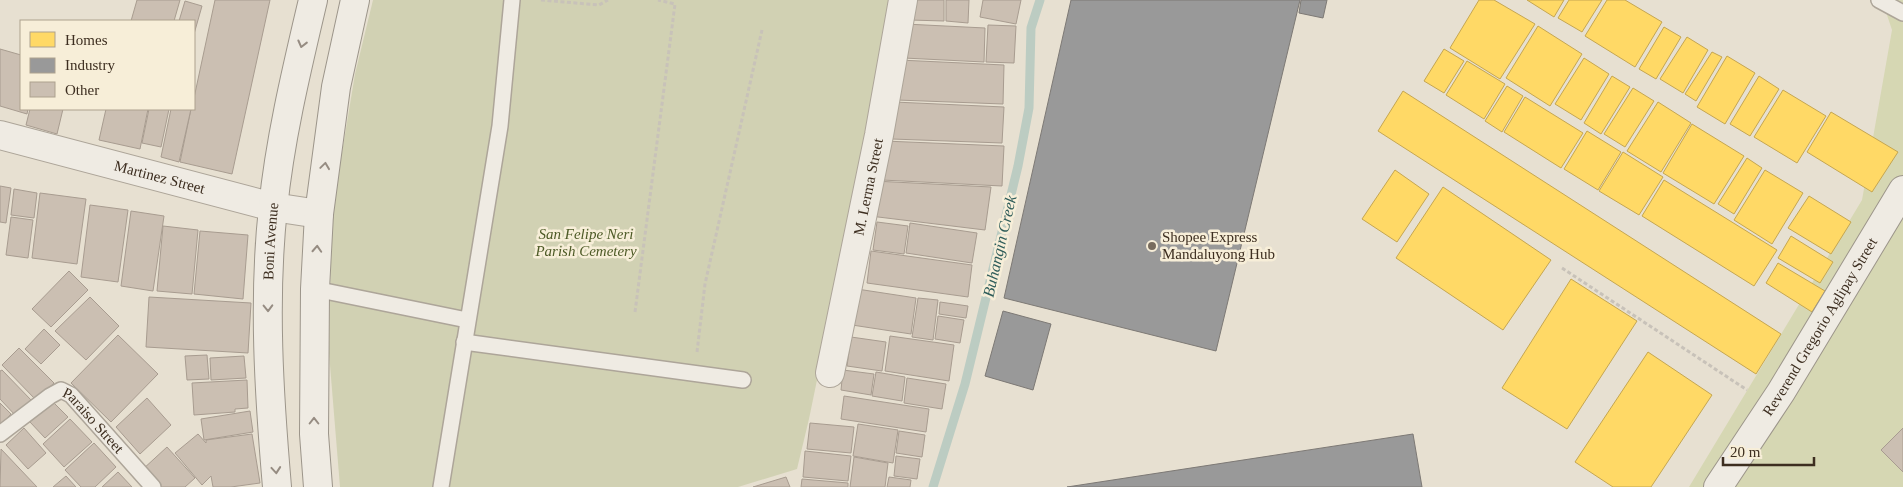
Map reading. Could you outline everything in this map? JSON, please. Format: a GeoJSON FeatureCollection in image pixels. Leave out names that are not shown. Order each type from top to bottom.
{"type":"FeatureCollection","features":[{"type":"Feature","properties":{"kind":"street","name":"Boni Avenue"},"geometry":{"type":"LineString","coordinates":[[277,487],[268,343],[268,282],[273,207],[292,88],[313,0]]}},
{"type":"Feature","properties":{"kind":"street"},"geometry":{"type":"LineString","coordinates":[[318,487],[314,434],[315,289],[319,214],[336,87],[355,0]]}},
{"type":"Feature","properties":{"kind":"street","name":"M. Lerma Street"},"geometry":{"type":"LineString","coordinates":[[830,373],[879,135],[903,0]]}},
{"type":"Feature","properties":{"kind":"street","name":"Martinez Street"},"geometry":{"type":"LineString","coordinates":[[0,135],[273,207],[319,214]]}},
{"type":"Feature","properties":{"kind":"street","name":"Reverend Gregorio Aglipay Street"},"geometry":{"type":"LineString","coordinates":[[1718,487],[1786,384],[1902,195]]}},
{"type":"Feature","properties":{"kind":"lane"},"geometry":{"type":"LineString","coordinates":[[441,487],[500,126],[512,0]]}},
{"type":"Feature","properties":{"kind":"lane"},"geometry":{"type":"LineString","coordinates":[[1878,0],[1903,13]]}},
{"type":"Feature","properties":{"kind":"lane"},"geometry":{"type":"LineString","coordinates":[[315,289],[467,320]]}},
{"type":"Feature","properties":{"kind":"lane"},"geometry":{"type":"LineString","coordinates":[[464,342],[743,380]]}},
{"type":"Feature","properties":{"kind":"lane","name":"Paraiso Street"},"geometry":{"type":"LineString","coordinates":[[0,434],[50,396],[61,390],[71,394],[152,487]]}},
{"type":"Feature","properties":{"kind":"path"},"geometry":{"type":"LineString","coordinates":[[541,0],[599,5],[608,0]]}},
{"type":"Feature","properties":{"kind":"path"},"geometry":{"type":"LineString","coordinates":[[635,312],[674,4],[658,0]]}},
{"type":"Feature","properties":{"kind":"path"},"geometry":{"type":"LineString","coordinates":[[694,372],[705,284],[762,30]]}},
{"type":"Feature","properties":{"kind":"path"},"geometry":{"type":"LineString","coordinates":[[1562,268],[1724,375]]}},
{"type":"Feature","properties":{"kind":"green space","name":"San Felipe Neri Parish Cemetery"},"geometry":{"type":"Polygon","coordinates":[[[373,0],[895,0],[809,419],[797,469],[738,487],[340,487],[329,353],[333,207],[355,74],[373,0]]]}},
{"type":"Feature","properties":{"kind":"green space"},"geometry":{"type":"Polygon","coordinates":[[[1882,0],[1903,0],[1903,487],[1689,487],[1862,200],[1892,30],[1882,0]]]}},
{"type":"Feature","properties":{"kind":"building: Homes"},"geometry":{"type":"Polygon","coordinates":[[[1479,0],[1494,0],[1535,24],[1500,79],[1450,48],[1479,0]]]}},
{"type":"Feature","properties":{"kind":"building: Homes"},"geometry":{"type":"Polygon","coordinates":[[[1527,0],[1564,0],[1554,17],[1527,0]]]}},
{"type":"Feature","properties":{"kind":"building: Homes"},"geometry":{"type":"Polygon","coordinates":[[[1569,0],[1602,0],[1582,32],[1558,18],[1569,0]]]}},
{"type":"Feature","properties":{"kind":"building: Homes"},"geometry":{"type":"Polygon","coordinates":[[[1607,0],[1625,0],[1662,22],[1635,67],[1585,36],[1607,0]]]}},
{"type":"Feature","properties":{"kind":"building: Homes"},"geometry":{"type":"Polygon","coordinates":[[[1538,26],[1582,54],[1550,106],[1506,78],[1538,26]]]}},
{"type":"Feature","properties":{"kind":"building: Homes"},"geometry":{"type":"Polygon","coordinates":[[[1664,27],[1681,37],[1656,79],[1639,69],[1664,27]]]}},
{"type":"Feature","properties":{"kind":"building: Homes"},"geometry":{"type":"Polygon","coordinates":[[[1687,37],[1708,50],[1683,93],[1660,79],[1687,37]]]}},
{"type":"Feature","properties":{"kind":"building: Homes"},"geometry":{"type":"Polygon","coordinates":[[[1444,49],[1464,61],[1444,93],[1424,81],[1444,49]]]}},
{"type":"Feature","properties":{"kind":"building: Homes"},"geometry":{"type":"Polygon","coordinates":[[[1712,52],[1722,57],[1696,101],[1685,94],[1712,52]]]}},
{"type":"Feature","properties":{"kind":"building: Homes"},"geometry":{"type":"Polygon","coordinates":[[[1727,56],[1755,73],[1725,124],[1697,107],[1727,56]]]}},
{"type":"Feature","properties":{"kind":"building: Homes"},"geometry":{"type":"Polygon","coordinates":[[[1584,58],[1609,74],[1581,120],[1555,104],[1584,58]]]}},
{"type":"Feature","properties":{"kind":"building: Homes"},"geometry":{"type":"Polygon","coordinates":[[[1467,61],[1505,84],[1484,119],[1446,95],[1467,61]]]}},
{"type":"Feature","properties":{"kind":"building: Homes"},"geometry":{"type":"Polygon","coordinates":[[[1612,76],[1630,87],[1601,134],[1584,123],[1612,76]]]}},
{"type":"Feature","properties":{"kind":"building: Homes"},"geometry":{"type":"Polygon","coordinates":[[[1759,76],[1779,89],[1750,136],[1730,124],[1759,76]]]}},
{"type":"Feature","properties":{"kind":"building: Homes"},"geometry":{"type":"Polygon","coordinates":[[[1507,86],[1523,96],[1502,132],[1485,121],[1507,86]]]}},
{"type":"Feature","properties":{"kind":"building: Homes"},"geometry":{"type":"Polygon","coordinates":[[[1633,88],[1654,101],[1625,147],[1604,134],[1633,88]]]}},
{"type":"Feature","properties":{"kind":"building: Homes"},"geometry":{"type":"Polygon","coordinates":[[[1783,90],[1826,116],[1797,163],[1754,137],[1783,90]]]}},
{"type":"Feature","properties":{"kind":"building: Homes"},"geometry":{"type":"Polygon","coordinates":[[[1403,91],[1781,334],[1756,374],[1378,131],[1403,91]]]}},
{"type":"Feature","properties":{"kind":"building: Homes"},"geometry":{"type":"Polygon","coordinates":[[[1525,97],[1583,133],[1561,168],[1504,132],[1525,97]]]}},
{"type":"Feature","properties":{"kind":"building: Homes"},"geometry":{"type":"Polygon","coordinates":[[[1658,102],[1691,123],[1661,172],[1627,151],[1658,102]]]}},
{"type":"Feature","properties":{"kind":"building: Homes"},"geometry":{"type":"Polygon","coordinates":[[[1831,112],[1898,152],[1872,192],[1807,152],[1831,112]]]}},
{"type":"Feature","properties":{"kind":"building: Homes"},"geometry":{"type":"Polygon","coordinates":[[[1692,124],[1744,156],[1714,204],[1663,173],[1692,124]]]}},
{"type":"Feature","properties":{"kind":"building: Homes"},"geometry":{"type":"Polygon","coordinates":[[[1587,131],[1621,152],[1598,190],[1564,169],[1587,131]]]}},
{"type":"Feature","properties":{"kind":"building: Homes"},"geometry":{"type":"Polygon","coordinates":[[[1623,152],[1663,177],[1639,215],[1599,191],[1623,152]]]}},
{"type":"Feature","properties":{"kind":"building: Homes"},"geometry":{"type":"Polygon","coordinates":[[[1747,158],[1762,168],[1734,214],[1718,204],[1747,158]]]}},
{"type":"Feature","properties":{"kind":"building: Homes"},"geometry":{"type":"Polygon","coordinates":[[[1395,170],[1429,194],[1397,242],[1362,219],[1395,170]]]}},
{"type":"Feature","properties":{"kind":"building: Homes"},"geometry":{"type":"Polygon","coordinates":[[[1765,170],[1803,193],[1772,244],[1734,220],[1765,170]]]}},
{"type":"Feature","properties":{"kind":"building: Homes"},"geometry":{"type":"Polygon","coordinates":[[[1664,180],[1777,250],[1754,286],[1642,216],[1664,180]]]}},
{"type":"Feature","properties":{"kind":"building: Homes"},"geometry":{"type":"Polygon","coordinates":[[[1443,187],[1551,260],[1503,330],[1396,258],[1443,187]]]}},
{"type":"Feature","properties":{"kind":"building: Homes"},"geometry":{"type":"Polygon","coordinates":[[[1809,196],[1851,222],[1831,254],[1788,228],[1809,196]]]}},
{"type":"Feature","properties":{"kind":"building: Homes"},"geometry":{"type":"Polygon","coordinates":[[[1791,236],[1833,262],[1820,283],[1778,258],[1791,236]]]}},
{"type":"Feature","properties":{"kind":"building: Homes"},"geometry":{"type":"Polygon","coordinates":[[[1778,263],[1825,291],[1812,312],[1766,283],[1778,263]]]}},
{"type":"Feature","properties":{"kind":"building: Homes"},"geometry":{"type":"Polygon","coordinates":[[[1571,279],[1637,321],[1567,429],[1502,388],[1571,279]]]}},
{"type":"Feature","properties":{"kind":"building: Homes"},"geometry":{"type":"Polygon","coordinates":[[[1648,352],[1712,395],[1651,487],[1613,487],[1575,462],[1648,352]]]}},
{"type":"Feature","properties":{"kind":"building: Industry"},"geometry":{"type":"Polygon","coordinates":[[[1071,0],[1300,0],[1216,351],[1004,298],[1071,0]]]}},
{"type":"Feature","properties":{"kind":"building: Industry"},"geometry":{"type":"Polygon","coordinates":[[[1301,0],[1327,0],[1323,18],[1299,13],[1301,0]]]}},
{"type":"Feature","properties":{"kind":"building: Industry"},"geometry":{"type":"Polygon","coordinates":[[[1003,311],[1051,324],[1033,390],[985,376],[1003,311]]]}},
{"type":"Feature","properties":{"kind":"building: Industry"},"geometry":{"type":"Polygon","coordinates":[[[1413,434],[1422,487],[1067,487],[1413,434]]]}},
{"type":"Feature","properties":{"kind":"building: Other"},"geometry":{"type":"Polygon","coordinates":[[[137,0],[180,0],[174,20],[131,20],[137,0]]]}},
{"type":"Feature","properties":{"kind":"building: Other"},"geometry":{"type":"Polygon","coordinates":[[[215,0],[270,0],[232,174],[180,162],[191,110],[195,110],[195,93],[215,0]]]}},
{"type":"Feature","properties":{"kind":"building: Other"},"geometry":{"type":"Polygon","coordinates":[[[911,0],[944,0],[944,21],[910,20],[911,0]]]}},
{"type":"Feature","properties":{"kind":"building: Other"},"geometry":{"type":"Polygon","coordinates":[[[946,0],[969,0],[968,23],[946,21],[946,0]]]}},
{"type":"Feature","properties":{"kind":"building: Other"},"geometry":{"type":"Polygon","coordinates":[[[983,0],[1021,0],[1016,24],[980,17],[983,0]]]}},
{"type":"Feature","properties":{"kind":"building: Other"},"geometry":{"type":"Polygon","coordinates":[[[185,1],[202,6],[195,30],[195,20],[179,20],[185,1]]]}},
{"type":"Feature","properties":{"kind":"building: Other"},"geometry":{"type":"Polygon","coordinates":[[[905,24],[985,28],[984,62],[904,58],[905,24]]]}},
{"type":"Feature","properties":{"kind":"building: Other"},"geometry":{"type":"Polygon","coordinates":[[[988,25],[1016,26],[1014,63],[986,62],[988,25]]]}},
{"type":"Feature","properties":{"kind":"building: Other"},"geometry":{"type":"Polygon","coordinates":[[[0,49],[20,55],[20,110],[28,110],[27,114],[0,106],[0,49]]]}},
{"type":"Feature","properties":{"kind":"building: Other"},"geometry":{"type":"Polygon","coordinates":[[[899,60],[1004,65],[1003,104],[897,100],[899,60]]]}},
{"type":"Feature","properties":{"kind":"building: Other"},"geometry":{"type":"Polygon","coordinates":[[[894,102],[1004,107],[1002,143],[892,139],[894,102]]]}},
{"type":"Feature","properties":{"kind":"building: Other"},"geometry":{"type":"Polygon","coordinates":[[[30,110],[63,110],[57,134],[26,125],[30,110]]]}},
{"type":"Feature","properties":{"kind":"building: Other"},"geometry":{"type":"Polygon","coordinates":[[[106,110],[148,110],[140,149],[99,140],[106,110]]]}},
{"type":"Feature","properties":{"kind":"building: Other"},"geometry":{"type":"Polygon","coordinates":[[[149,110],[169,110],[161,147],[142,143],[149,110]]]}},
{"type":"Feature","properties":{"kind":"building: Other"},"geometry":{"type":"Polygon","coordinates":[[[171,110],[191,110],[179,162],[161,157],[171,110]]]}},
{"type":"Feature","properties":{"kind":"building: Other"},"geometry":{"type":"Polygon","coordinates":[[[884,141],[1004,146],[1002,186],[882,180],[884,141]]]}},
{"type":"Feature","properties":{"kind":"building: Other"},"geometry":{"type":"Polygon","coordinates":[[[874,181],[991,187],[985,230],[870,216],[874,181]]]}},
{"type":"Feature","properties":{"kind":"building: Other"},"geometry":{"type":"Polygon","coordinates":[[[0,186],[11,188],[6,223],[0,222],[0,186]]]}},
{"type":"Feature","properties":{"kind":"building: Other"},"geometry":{"type":"Polygon","coordinates":[[[14,189],[37,193],[34,218],[11,215],[14,189]]]}},
{"type":"Feature","properties":{"kind":"building: Other"},"geometry":{"type":"Polygon","coordinates":[[[40,193],[86,199],[77,264],[32,258],[40,193]]]}},
{"type":"Feature","properties":{"kind":"building: Other"},"geometry":{"type":"Polygon","coordinates":[[[90,205],[128,210],[118,282],[81,277],[90,205]]]}},
{"type":"Feature","properties":{"kind":"building: Other"},"geometry":{"type":"Polygon","coordinates":[[[131,211],[164,216],[153,291],[121,286],[131,211]]]}},
{"type":"Feature","properties":{"kind":"building: Other"},"geometry":{"type":"Polygon","coordinates":[[[11,217],[33,220],[28,258],[6,255],[11,217]]]}},
{"type":"Feature","properties":{"kind":"building: Other"},"geometry":{"type":"Polygon","coordinates":[[[877,222],[908,226],[904,254],[873,250],[877,222]]]}},
{"type":"Feature","properties":{"kind":"building: Other"},"geometry":{"type":"Polygon","coordinates":[[[910,223],[977,233],[972,263],[906,253],[910,223]]]}},
{"type":"Feature","properties":{"kind":"building: Other"},"geometry":{"type":"Polygon","coordinates":[[[163,226],[198,230],[192,294],[157,291],[163,226]]]}},
{"type":"Feature","properties":{"kind":"building: Other"},"geometry":{"type":"Polygon","coordinates":[[[200,231],[248,235],[243,299],[194,294],[200,231]]]}},
{"type":"Feature","properties":{"kind":"building: Other"},"geometry":{"type":"Polygon","coordinates":[[[871,251],[972,265],[968,297],[867,283],[871,251]]]}},
{"type":"Feature","properties":{"kind":"building: Other"},"geometry":{"type":"Polygon","coordinates":[[[69,271],[88,290],[51,327],[32,309],[69,271]]]}},
{"type":"Feature","properties":{"kind":"building: Other"},"geometry":{"type":"Polygon","coordinates":[[[857,289],[916,298],[911,334],[852,325],[857,289]]]}},
{"type":"Feature","properties":{"kind":"building: Other"},"geometry":{"type":"Polygon","coordinates":[[[90,297],[119,326],[86,360],[55,331],[90,297]]]}},
{"type":"Feature","properties":{"kind":"building: Other"},"geometry":{"type":"Polygon","coordinates":[[[149,297],[251,303],[248,353],[146,347],[149,297]]]}},
{"type":"Feature","properties":{"kind":"building: Other"},"geometry":{"type":"Polygon","coordinates":[[[918,298],[938,300],[933,340],[912,337],[918,298]]]}},
{"type":"Feature","properties":{"kind":"building: Other"},"geometry":{"type":"Polygon","coordinates":[[[940,302],[968,306],[966,318],[939,314],[940,302]]]}},
{"type":"Feature","properties":{"kind":"building: Other"},"geometry":{"type":"Polygon","coordinates":[[[938,316],[964,320],[960,343],[935,339],[938,316]]]}},
{"type":"Feature","properties":{"kind":"building: Other"},"geometry":{"type":"Polygon","coordinates":[[[44,329],[60,345],[41,364],[25,349],[44,329]]]}},
{"type":"Feature","properties":{"kind":"building: Other"},"geometry":{"type":"Polygon","coordinates":[[[118,335],[158,374],[111,422],[71,383],[118,335]]]}},
{"type":"Feature","properties":{"kind":"building: Other"},"geometry":{"type":"Polygon","coordinates":[[[890,336],[954,345],[949,381],[885,371],[890,336]]]}},
{"type":"Feature","properties":{"kind":"building: Other"},"geometry":{"type":"Polygon","coordinates":[[[851,337],[886,342],[882,371],[847,366],[851,337]]]}},
{"type":"Feature","properties":{"kind":"building: Other"},"geometry":{"type":"Polygon","coordinates":[[[19,348],[54,383],[36,400],[2,365],[19,348]]]}},
{"type":"Feature","properties":{"kind":"building: Other"},"geometry":{"type":"Polygon","coordinates":[[[207,355],[209,379],[187,380],[185,356],[207,355]]]}},
{"type":"Feature","properties":{"kind":"building: Other"},"geometry":{"type":"Polygon","coordinates":[[[244,356],[246,378],[211,380],[210,358],[244,356]]]}},
{"type":"Feature","properties":{"kind":"building: Other"},"geometry":{"type":"Polygon","coordinates":[[[2,370],[32,401],[16,416],[0,399],[0,371],[2,370]]]}},
{"type":"Feature","properties":{"kind":"building: Other"},"geometry":{"type":"Polygon","coordinates":[[[843,370],[874,374],[871,395],[841,390],[843,370]]]}},
{"type":"Feature","properties":{"kind":"building: Other"},"geometry":{"type":"Polygon","coordinates":[[[876,372],[905,377],[902,401],[872,396],[876,372]]]}},
{"type":"Feature","properties":{"kind":"building: Other"},"geometry":{"type":"Polygon","coordinates":[[[907,378],[946,384],[942,409],[904,403],[907,378]]]}},
{"type":"Feature","properties":{"kind":"building: Other"},"geometry":{"type":"Polygon","coordinates":[[[247,380],[248,408],[235,409],[235,412],[194,415],[192,383],[247,380]]]}},
{"type":"Feature","properties":{"kind":"building: Other"},"geometry":{"type":"Polygon","coordinates":[[[844,396],[929,409],[926,432],[841,419],[844,396]]]}},
{"type":"Feature","properties":{"kind":"building: Other"},"geometry":{"type":"Polygon","coordinates":[[[147,398],[171,425],[140,454],[116,427],[147,398]]]}},
{"type":"Feature","properties":{"kind":"building: Other"},"geometry":{"type":"Polygon","coordinates":[[[52,401],[68,417],[45,438],[30,422],[52,401]]]}},
{"type":"Feature","properties":{"kind":"building: Other"},"geometry":{"type":"Polygon","coordinates":[[[0,403],[11,414],[0,425],[0,403]]]}},
{"type":"Feature","properties":{"kind":"building: Other"},"geometry":{"type":"Polygon","coordinates":[[[250,411],[253,432],[204,440],[201,419],[250,411]]]}},
{"type":"Feature","properties":{"kind":"building: Other"},"geometry":{"type":"Polygon","coordinates":[[[70,419],[92,442],[64,467],[43,444],[70,419]]]}},
{"type":"Feature","properties":{"kind":"building: Other"},"geometry":{"type":"Polygon","coordinates":[[[810,423],[854,427],[851,453],[807,449],[810,423]]]}},
{"type":"Feature","properties":{"kind":"building: Other"},"geometry":{"type":"Polygon","coordinates":[[[858,424],[898,430],[893,463],[853,456],[858,424]]]}},
{"type":"Feature","properties":{"kind":"building: Other"},"geometry":{"type":"Polygon","coordinates":[[[24,428],[46,453],[28,469],[6,445],[24,428]]]}},
{"type":"Feature","properties":{"kind":"building: Other"},"geometry":{"type":"Polygon","coordinates":[[[1903,428],[1903,472],[1881,450],[1903,428]]]}},
{"type":"Feature","properties":{"kind":"building: Other"},"geometry":{"type":"Polygon","coordinates":[[[899,431],[925,435],[922,457],[896,453],[899,431]]]}},
{"type":"Feature","properties":{"kind":"building: Other"},"geometry":{"type":"Polygon","coordinates":[[[198,434],[206,443],[206,440],[252,434],[260,483],[231,487],[213,487],[211,476],[202,485],[175,453],[198,434]]]}},
{"type":"Feature","properties":{"kind":"building: Other"},"geometry":{"type":"Polygon","coordinates":[[[94,443],[116,467],[95,487],[81,487],[65,470],[94,443]]]}},
{"type":"Feature","properties":{"kind":"building: Other"},"geometry":{"type":"Polygon","coordinates":[[[167,447],[195,478],[185,487],[157,487],[142,470],[167,447]]]}},
{"type":"Feature","properties":{"kind":"building: Other"},"geometry":{"type":"Polygon","coordinates":[[[1,449],[37,487],[0,487],[1,449]]]}},
{"type":"Feature","properties":{"kind":"building: Other"},"geometry":{"type":"Polygon","coordinates":[[[805,451],[851,456],[848,481],[803,477],[805,451]]]}},
{"type":"Feature","properties":{"kind":"building: Other"},"geometry":{"type":"Polygon","coordinates":[[[896,456],[920,459],[917,479],[894,476],[896,456]]]}},
{"type":"Feature","properties":{"kind":"building: Other"},"geometry":{"type":"Polygon","coordinates":[[[854,457],[888,463],[885,487],[850,487],[854,457]]]}},
{"type":"Feature","properties":{"kind":"building: Other"},"geometry":{"type":"Polygon","coordinates":[[[118,472],[132,487],[102,487],[118,472]]]}},
{"type":"Feature","properties":{"kind":"building: Other"},"geometry":{"type":"Polygon","coordinates":[[[66,476],[76,487],[53,487],[66,476]]]}},
{"type":"Feature","properties":{"kind":"building: Other"},"geometry":{"type":"Polygon","coordinates":[[[786,477],[790,487],[753,487],[786,477]]]}},
{"type":"Feature","properties":{"kind":"building: Other"},"geometry":{"type":"Polygon","coordinates":[[[889,477],[911,480],[910,487],[887,487],[889,477]]]}},
{"type":"Feature","properties":{"kind":"building: Other"},"geometry":{"type":"Polygon","coordinates":[[[802,479],[848,483],[848,487],[801,487],[802,479]]]}},
{"type":"Feature","properties":{"kind":"waterway","name":"Buhangin Creek"},"geometry":{"type":"LineString","coordinates":[[933,487],[965,384],[1018,166],[1029,108],[1031,28],[1040,0]]}},
{"type":"Feature","properties":{"kind":"place","name":"Shopee Express Mandaluyong Hub"},"geometry":{"type":"Point","coordinates":[1152,246]}}]}
